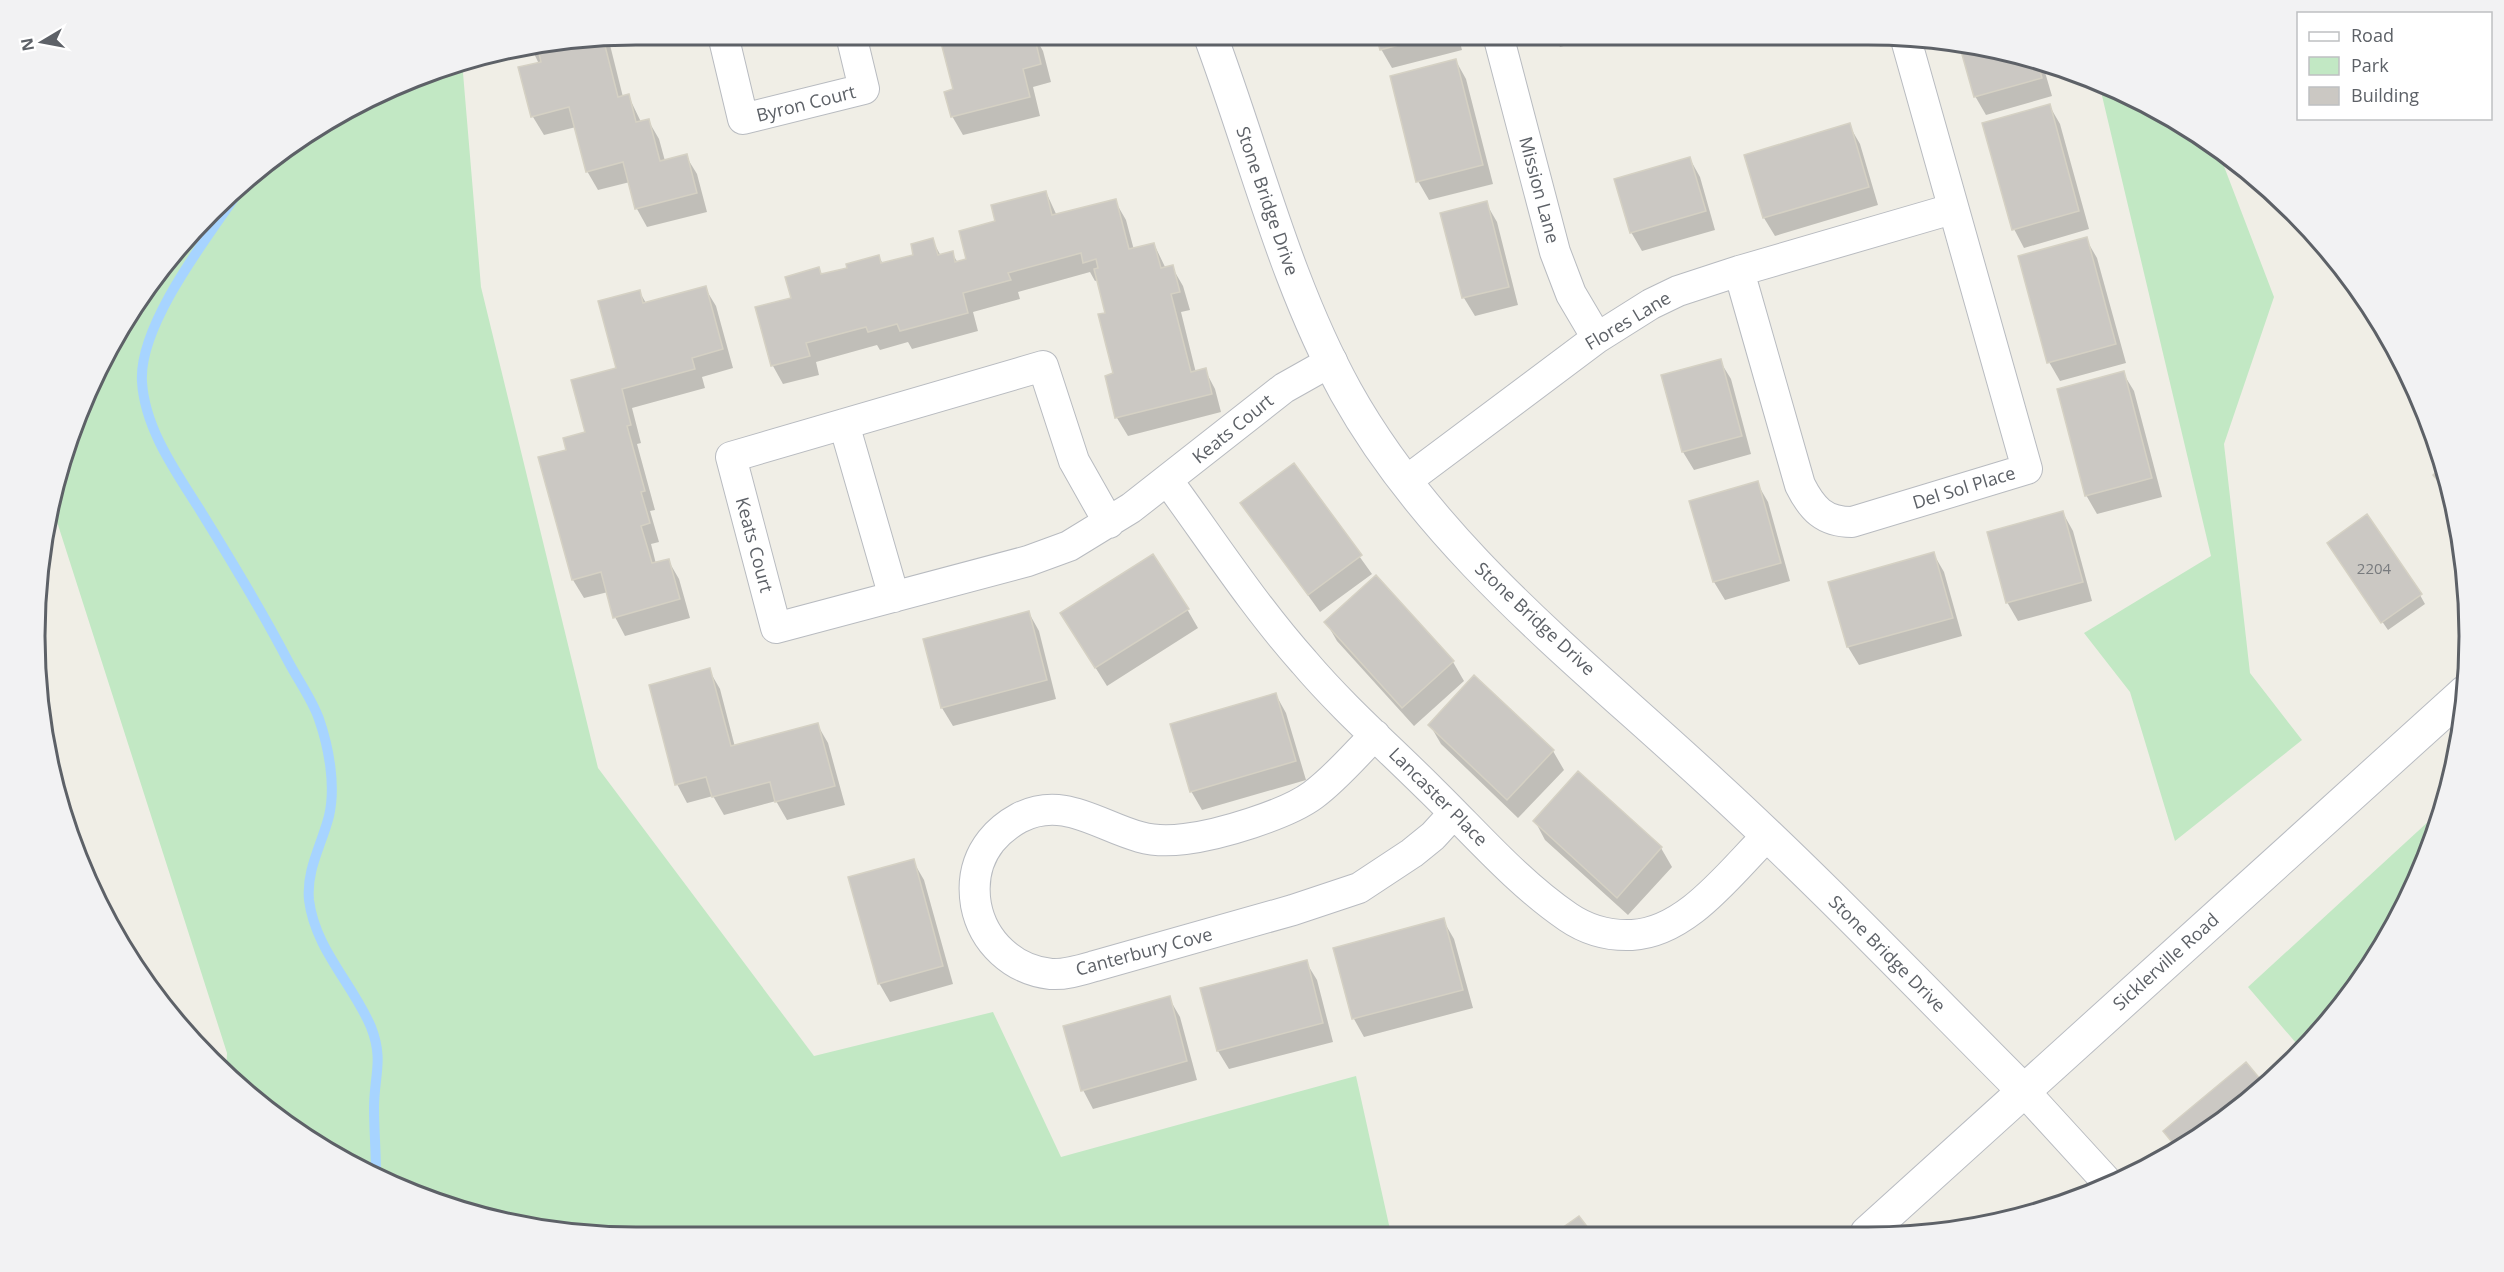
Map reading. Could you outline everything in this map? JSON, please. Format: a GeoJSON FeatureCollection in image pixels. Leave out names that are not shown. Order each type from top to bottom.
{"type":"FeatureCollection","features":[{"type":"Feature","properties":{"kind":"street","name":"Byron Court"},"geometry":{"type":"LineString","coordinates":[[725,45],[743,119],[864,89],[853,45]]}},
{"type":"Feature","properties":{"kind":"street","name":"Stone Bridge Drive"},"geometry":{"type":"LineString","coordinates":[[1213,45],[1281,245],[1311,320],[1363,418],[1406,481],[1453,539],[1487,575],[1768,835],[2024,1091]]}},
{"type":"Feature","properties":{"kind":"street","name":"Mission Lane"},"geometry":{"type":"LineString","coordinates":[[1501,45],[1555,252],[1571,294],[1597,338]]}},
{"type":"Feature","properties":{"kind":"street","name":"Del Sol Place"},"geometry":{"type":"LineString","coordinates":[[1739,271],[1800,485],[1810,505],[1826,518],[1838,522],[1852,522],[2027,469],[1908,46]]}},
{"type":"Feature","properties":{"kind":"street","name":"Flores Lane"},"geometry":{"type":"LineString","coordinates":[[1406,481],[1597,338],[1631,315],[1678,291],[1952,209]]}},
{"type":"Feature","properties":{"kind":"street","name":"Keats Court"},"geometry":{"type":"LineString","coordinates":[[1109,523],[1074,461],[1043,366],[731,457],[776,628],[1028,561],[1069,546],[1109,523],[1168,481],[1284,388],[1332,361]]}},
{"type":"Feature","properties":{"kind":"street"},"geometry":{"type":"LineString","coordinates":[[844,424],[894,597]]}},
{"type":"Feature","properties":{"kind":"street","name":"Lancaster Place"},"geometry":{"type":"LineString","coordinates":[[1168,481],[1303,662],[1534,890],[1569,918],[1596,931],[1614,934],[1633,935],[1667,926],[1703,899],[1768,835]]}},
{"type":"Feature","properties":{"kind":"street","name":"Sicklerville Road"},"geometry":{"type":"LineString","coordinates":[[1874,1227],[2455,701]]}},
{"type":"Feature","properties":{"kind":"street","name":"Canterbury Cove"},"geometry":{"type":"LineString","coordinates":[[1376,735],[1323,787],[1299,804],[1286,811],[1203,836],[1155,840],[1130,834],[1076,812],[1042,809],[1026,815],[995,836],[982,852],[975,870],[976,906],[988,936],[1009,959],[1038,971],[1065,973],[1095,966],[1293,910],[1359,888],[1405,859],[1433,836],[1454,813]]}},
{"type":"Feature","properties":{"kind":"street"},"geometry":{"type":"LineString","coordinates":[[2024,1091],[2103,1178]]}},
{"type":"Feature","properties":{"kind":"green space"},"geometry":{"type":"Polygon","coordinates":[[[463,71],[481,287],[598,768],[814,1056],[993,1012],[1061,1157],[1356,1076],[1389,1227],[636,1227],[559,1222],[521,1216],[446,1196],[375,1166],[340,1148],[276,1105],[227,1062],[227,1053],[56,520],[65,483],[90,410],[124,340],[167,276],[218,218],[276,167],[340,124],[410,90],[463,71]]]}},
{"type":"Feature","properties":{"kind":"green space"},"geometry":{"type":"Polygon","coordinates":[[[2101,93],[2164,124],[2223,164],[2274,297],[2224,444],[2250,673],[2302,740],[2175,841],[2130,692],[2084,633],[2211,556],[2101,93]]]}},
{"type":"Feature","properties":{"kind":"green space"},"geometry":{"type":"Polygon","coordinates":[[[2430,820],[2414,862],[2380,932],[2337,996],[2296,1043],[2248,987],[2430,820]]]}},
{"type":"Feature","properties":{"kind":"building"},"geometry":{"type":"Polygon","coordinates":[[[942,45],[1036,45],[1041,64],[1023,69],[1030,97],[951,117],[944,92],[953,89],[942,45]]]}},
{"type":"Feature","properties":{"kind":"building"},"geometry":{"type":"Polygon","coordinates":[[[1379,45],[1399,45],[1380,50],[1379,45]]]}},
{"type":"Feature","properties":{"kind":"building"},"geometry":{"type":"Polygon","coordinates":[[[605,46],[618,97],[629,94],[636,122],[649,119],[660,161],[687,154],[697,193],[635,209],[623,162],[586,172],[569,107],[531,117],[518,67],[541,62],[539,53],[605,46]]]}},
{"type":"Feature","properties":{"kind":"building"},"geometry":{"type":"Polygon","coordinates":[[[1961,53],[2040,71],[2042,78],[1974,97],[1961,53]]]}},
{"type":"Feature","properties":{"kind":"building"},"geometry":{"type":"Polygon","coordinates":[[[1456,59],[1483,165],[1416,182],[1390,76],[1456,59]]]}},
{"type":"Feature","properties":{"kind":"building"},"geometry":{"type":"Polygon","coordinates":[[[2050,104],[2079,211],[2012,230],[1982,123],[2050,104]]]}},
{"type":"Feature","properties":{"kind":"building"},"geometry":{"type":"Polygon","coordinates":[[[1850,123],[1869,187],[1763,218],[1744,155],[1850,123]]]}},
{"type":"Feature","properties":{"kind":"building"},"geometry":{"type":"Polygon","coordinates":[[[1690,157],[1706,211],[1630,233],[1614,179],[1690,157]]]}},
{"type":"Feature","properties":{"kind":"building"},"geometry":{"type":"Polygon","coordinates":[[[1046,191],[1052,215],[1116,199],[1129,249],[1154,243],[1161,268],[1173,265],[1180,292],[1171,294],[1191,372],[1206,368],[1212,394],[1115,418],[1105,376],[1113,373],[1098,314],[1105,313],[1094,269],[1098,268],[1096,259],[1083,263],[1081,253],[1008,273],[1011,280],[963,293],[968,313],[900,331],[897,324],[868,332],[866,327],[806,343],[810,356],[771,366],[755,307],[791,298],[785,277],[819,267],[821,274],[847,268],[846,264],[879,255],[881,263],[913,255],[911,244],[933,238],[938,255],[953,251],[955,262],[966,259],[959,231],[995,221],[991,205],[1046,191]]]}},
{"type":"Feature","properties":{"kind":"building"},"geometry":{"type":"Polygon","coordinates":[[[1487,201],[1509,287],[1462,298],[1440,213],[1487,201]]]}},
{"type":"Feature","properties":{"kind":"building"},"geometry":{"type":"Polygon","coordinates":[[[2087,237],[2116,344],[2047,363],[2018,256],[2087,237]]]}},
{"type":"Feature","properties":{"kind":"building"},"geometry":{"type":"Polygon","coordinates":[[[706,286],[723,349],[692,358],[695,369],[622,389],[631,425],[627,426],[645,491],[641,492],[650,523],[641,526],[652,563],[669,559],[680,599],[613,618],[601,572],[572,580],[538,457],[566,450],[563,438],[585,432],[571,380],[616,368],[598,301],[640,290],[643,303],[706,286]]]}},
{"type":"Feature","properties":{"kind":"building"},"geometry":{"type":"Polygon","coordinates":[[[1721,359],[1742,436],[1682,452],[1661,375],[1721,359]]]}},
{"type":"Feature","properties":{"kind":"building"},"geometry":{"type":"Polygon","coordinates":[[[2124,371],[2152,478],[2085,496],[2057,389],[2124,371]]]}},
{"type":"Feature","properties":{"kind":"building"},"geometry":{"type":"Polygon","coordinates":[[[1294,463],[1362,555],[1308,595],[1240,503],[1294,463]]]}},
{"type":"Feature","properties":{"kind":"building"},"geometry":{"type":"Polygon","coordinates":[[[1758,481],[1781,563],[1713,582],[1689,501],[1758,481]]]}},
{"type":"Feature","properties":{"kind":"building"},"geometry":{"type":"Polygon","coordinates":[[[2063,511],[2083,582],[2006,603],[1987,532],[2063,511]]]}},
{"type":"Feature","properties":{"kind":"building"},"geometry":{"type":"Polygon","coordinates":[[[2367,514],[2422,594],[2381,623],[2327,543],[2367,514]]]}},
{"type":"Feature","properties":{"kind":"building"},"geometry":{"type":"Polygon","coordinates":[[[1934,552],[1953,618],[1847,647],[1828,582],[1934,552]]]}},
{"type":"Feature","properties":{"kind":"building"},"geometry":{"type":"Polygon","coordinates":[[[1153,554],[1189,609],[1095,668],[1060,613],[1153,554]]]}},
{"type":"Feature","properties":{"kind":"building"},"geometry":{"type":"Polygon","coordinates":[[[1376,575],[1454,661],[1402,708],[1324,622],[1376,575]]]}},
{"type":"Feature","properties":{"kind":"building"},"geometry":{"type":"Polygon","coordinates":[[[1029,611],[1047,680],[941,708],[923,639],[1029,611]]]}},
{"type":"Feature","properties":{"kind":"building"},"geometry":{"type":"Polygon","coordinates":[[[710,668],[731,746],[818,723],[835,786],[775,802],[770,782],[712,797],[706,777],[675,785],[649,685],[710,668]]]}},
{"type":"Feature","properties":{"kind":"building"},"geometry":{"type":"Polygon","coordinates":[[[1474,675],[1554,750],[1507,800],[1428,725],[1474,675]]]}},
{"type":"Feature","properties":{"kind":"building"},"geometry":{"type":"Polygon","coordinates":[[[1276,693],[1296,761],[1190,792],[1170,724],[1276,693]]]}},
{"type":"Feature","properties":{"kind":"building"},"geometry":{"type":"Polygon","coordinates":[[[1578,771],[1662,847],[1617,898],[1533,821],[1578,771]]]}},
{"type":"Feature","properties":{"kind":"building"},"geometry":{"type":"Polygon","coordinates":[[[914,859],[943,966],[878,984],[848,877],[914,859]]]}},
{"type":"Feature","properties":{"kind":"building"},"geometry":{"type":"Polygon","coordinates":[[[1444,918],[1463,990],[1352,1019],[1333,948],[1444,918]]]}},
{"type":"Feature","properties":{"kind":"building"},"geometry":{"type":"Polygon","coordinates":[[[1307,960],[1323,1023],[1217,1051],[1200,988],[1307,960]]]}},
{"type":"Feature","properties":{"kind":"building"},"geometry":{"type":"Polygon","coordinates":[[[1170,996],[1187,1061],[1081,1091],[1063,1026],[1170,996]]]}},
{"type":"Feature","properties":{"kind":"building"},"geometry":{"type":"Polygon","coordinates":[[[2246,1062],[2260,1078],[2228,1105],[2172,1143],[2163,1131],[2246,1062]]]}},
{"type":"Feature","properties":{"kind":"building"},"geometry":{"type":"Polygon","coordinates":[[[1579,1216],[1587,1227],[1563,1227],[1579,1216]]]}},
{"type":"Feature","properties":{"kind":"waterway"},"geometry":{"type":"LineString","coordinates":[[225,211],[164,305],[144,358],[142,382],[144,399],[163,449],[223,547],[313,704],[323,730],[332,792],[329,816],[312,868],[309,900],[319,934],[363,1011],[375,1039],[378,1059],[374,1108],[376,1166]]}}]}
